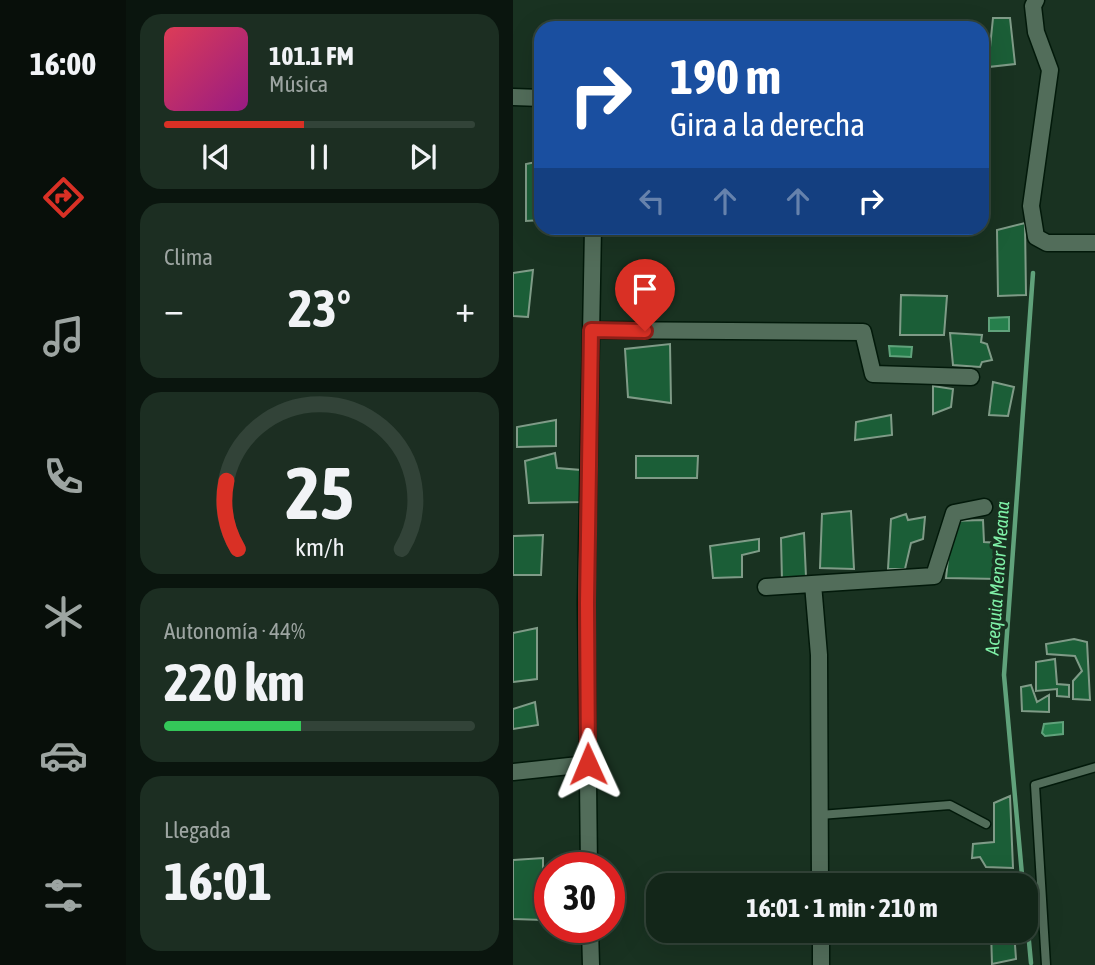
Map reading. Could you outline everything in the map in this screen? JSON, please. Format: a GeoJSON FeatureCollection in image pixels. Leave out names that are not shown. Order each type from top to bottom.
{"type":"FeatureCollection","features":[{"type":"Feature","properties":{"kind":"street"},"geometry":{"type":"LineString","coordinates":[[1036,0],[1033,6],[1036,32],[1050,70],[1031,206],[1036,237],[1047,243],[1095,243]]}},
{"type":"Feature","properties":{"kind":"street"},"geometry":{"type":"LineString","coordinates":[[513,97],[534,98]]}},
{"type":"Feature","properties":{"kind":"street"},"geometry":{"type":"LineString","coordinates":[[589,852],[587,603],[593,235]]}},
{"type":"Feature","properties":{"kind":"street"},"geometry":{"type":"LineString","coordinates":[[591,330],[863,332],[873,374],[971,377]]}},
{"type":"Feature","properties":{"kind":"street"},"geometry":{"type":"LineString","coordinates":[[766,587],[934,576],[954,513],[984,507]]}},
{"type":"Feature","properties":{"kind":"street"},"geometry":{"type":"LineString","coordinates":[[813,584],[819,655],[820,873]]}},
{"type":"Feature","properties":{"kind":"street"},"geometry":{"type":"LineString","coordinates":[[513,772],[588,764]]}},
{"type":"Feature","properties":{"kind":"street"},"geometry":{"type":"LineString","coordinates":[[590,943],[591,965]]}},
{"type":"Feature","properties":{"kind":"street"},"geometry":{"type":"LineString","coordinates":[[821,943],[821,965]]}},
{"type":"Feature","properties":{"kind":"lane"},"geometry":{"type":"LineString","coordinates":[[1046,965],[1035,785],[1095,767]]}},
{"type":"Feature","properties":{"kind":"lane"},"geometry":{"type":"LineString","coordinates":[[820,816],[950,806],[986,824]]}},
{"type":"Feature","properties":{"kind":"shaded area"},"geometry":{"type":"Polygon","coordinates":[[[1009,317],[1009,331],[989,331],[989,318],[1009,317]]]}},
{"type":"Feature","properties":{"kind":"shaded area"},"geometry":{"type":"Polygon","coordinates":[[[889,346],[912,347],[911,357],[890,356],[889,346]]]}},
{"type":"Feature","properties":{"kind":"shaded area"},"geometry":{"type":"Polygon","coordinates":[[[1063,722],[1063,734],[1045,736],[1042,733],[1044,724],[1063,722]]]}},
{"type":"Feature","properties":{"kind":"building"},"geometry":{"type":"Polygon","coordinates":[[[993,18],[1010,18],[1015,64],[989,67],[993,18]]]}},
{"type":"Feature","properties":{"kind":"building"},"geometry":{"type":"Polygon","coordinates":[[[534,162],[534,220],[526,221],[526,164],[534,162]]]}},
{"type":"Feature","properties":{"kind":"building"},"geometry":{"type":"Polygon","coordinates":[[[1025,223],[1026,295],[998,296],[997,230],[1025,223]]]}},
{"type":"Feature","properties":{"kind":"building"},"geometry":{"type":"Polygon","coordinates":[[[533,270],[528,317],[513,316],[513,273],[533,270]]]}},
{"type":"Feature","properties":{"kind":"building"},"geometry":{"type":"Polygon","coordinates":[[[901,295],[947,296],[944,335],[900,335],[901,295]]]}},
{"type":"Feature","properties":{"kind":"building"},"geometry":{"type":"Polygon","coordinates":[[[950,333],[982,335],[981,342],[987,344],[992,360],[982,362],[980,367],[953,365],[950,333]]]}},
{"type":"Feature","properties":{"kind":"building"},"geometry":{"type":"Polygon","coordinates":[[[670,344],[671,403],[628,397],[625,349],[670,344]]]}},
{"type":"Feature","properties":{"kind":"building"},"geometry":{"type":"Polygon","coordinates":[[[993,382],[1014,387],[1008,416],[989,415],[993,382]]]}},
{"type":"Feature","properties":{"kind":"building"},"geometry":{"type":"Polygon","coordinates":[[[933,386],[953,389],[951,407],[933,414],[933,386]]]}},
{"type":"Feature","properties":{"kind":"building"},"geometry":{"type":"Polygon","coordinates":[[[891,415],[892,435],[855,440],[856,422],[891,415]]]}},
{"type":"Feature","properties":{"kind":"building"},"geometry":{"type":"Polygon","coordinates":[[[556,420],[556,446],[517,447],[517,427],[556,420]]]}},
{"type":"Feature","properties":{"kind":"building"},"geometry":{"type":"Polygon","coordinates":[[[555,453],[557,468],[581,470],[582,502],[529,503],[525,461],[555,453]]]}},
{"type":"Feature","properties":{"kind":"building"},"geometry":{"type":"Polygon","coordinates":[[[636,456],[698,456],[697,478],[636,478],[636,456]]]}},
{"type":"Feature","properties":{"kind":"building"},"geometry":{"type":"Polygon","coordinates":[[[851,511],[854,569],[820,568],[822,514],[851,511]]]}},
{"type":"Feature","properties":{"kind":"building"},"geometry":{"type":"Polygon","coordinates":[[[906,514],[908,520],[925,517],[923,539],[911,543],[905,569],[888,569],[891,519],[906,514]]]}},
{"type":"Feature","properties":{"kind":"building"},"geometry":{"type":"Polygon","coordinates":[[[983,520],[984,542],[1000,543],[999,579],[946,578],[952,521],[983,520]]]}},
{"type":"Feature","properties":{"kind":"building"},"geometry":{"type":"Polygon","coordinates":[[[804,533],[806,577],[782,581],[781,538],[804,533]]]}},
{"type":"Feature","properties":{"kind":"building"},"geometry":{"type":"Polygon","coordinates":[[[543,535],[541,575],[513,575],[513,536],[543,535]]]}},
{"type":"Feature","properties":{"kind":"building"},"geometry":{"type":"Polygon","coordinates":[[[759,539],[759,551],[742,555],[742,577],[713,578],[710,546],[759,539]]]}},
{"type":"Feature","properties":{"kind":"building"},"geometry":{"type":"Polygon","coordinates":[[[537,628],[537,679],[513,682],[513,633],[537,628]]]}},
{"type":"Feature","properties":{"kind":"building"},"geometry":{"type":"Polygon","coordinates":[[[1074,639],[1087,642],[1090,700],[1073,699],[1073,681],[1082,671],[1075,656],[1047,654],[1046,644],[1074,639]]]}},
{"type":"Feature","properties":{"kind":"building"},"geometry":{"type":"Polygon","coordinates":[[[1055,659],[1057,684],[1069,685],[1069,697],[1057,696],[1057,689],[1036,691],[1036,662],[1055,659]]]}},
{"type":"Feature","properties":{"kind":"building"},"geometry":{"type":"Polygon","coordinates":[[[1031,685],[1037,702],[1049,695],[1049,712],[1022,711],[1021,687],[1031,685]]]}},
{"type":"Feature","properties":{"kind":"building"},"geometry":{"type":"Polygon","coordinates":[[[535,702],[538,725],[513,729],[513,709],[535,702]]]}},
{"type":"Feature","properties":{"kind":"building"},"geometry":{"type":"Polygon","coordinates":[[[1010,796],[1013,868],[986,867],[980,857],[972,858],[973,844],[994,842],[994,803],[1010,796]]]}},
{"type":"Feature","properties":{"kind":"building"},"geometry":{"type":"Polygon","coordinates":[[[534,859],[534,920],[513,919],[513,860],[534,859]]]}},
{"type":"Feature","properties":{"kind":"building"},"geometry":{"type":"Polygon","coordinates":[[[991,943],[1015,943],[1016,959],[992,964],[991,943]]]}},
{"type":"Feature","properties":{"kind":"waterway","name":"Acequia Menor Meana"},"geometry":{"type":"LineString","coordinates":[[1022,873],[1004,675],[1033,273]]}},
{"type":"Feature","properties":{"kind":"waterway","name":"Acequia Menor Meana"},"geometry":{"type":"LineString","coordinates":[[1029,943],[1031,963]]}},
{"type":"Feature","properties":{"kind":"route"},"geometry":{"type":"LineString","coordinates":[[588,764],[587,603],[591,330],[645,331]]}}]}
